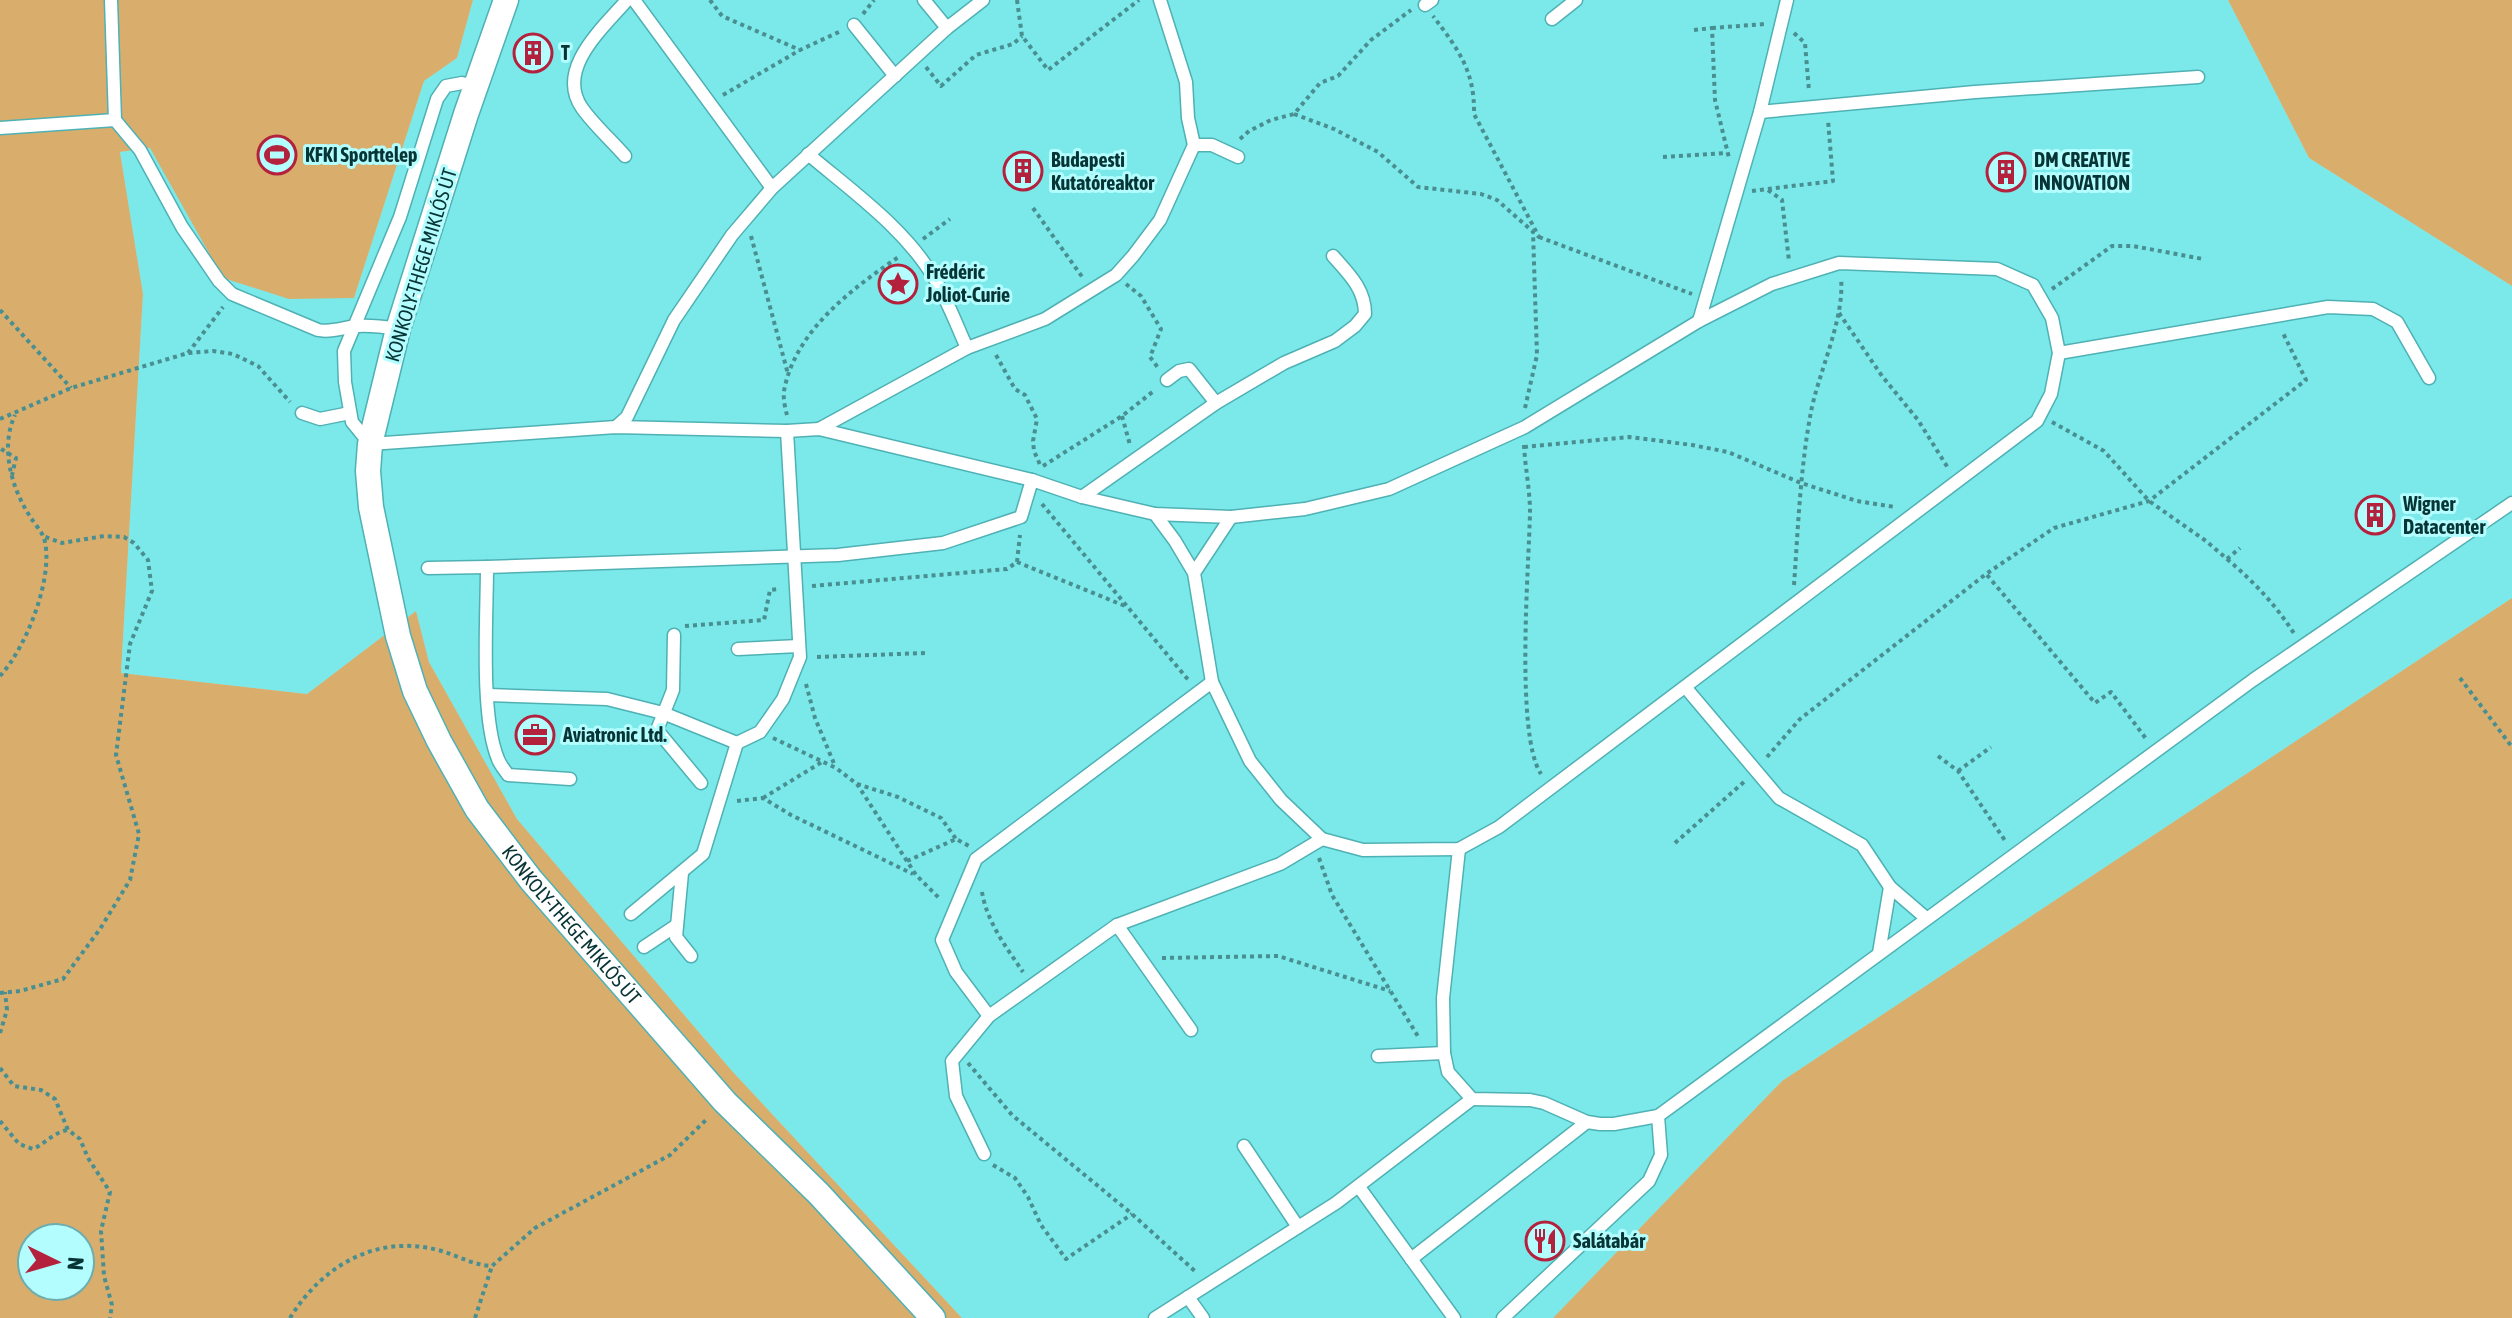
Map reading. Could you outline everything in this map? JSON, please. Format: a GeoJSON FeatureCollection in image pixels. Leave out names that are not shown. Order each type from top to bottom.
{"type":"FeatureCollection","features":[{"type":"Feature","properties":{"kind":"street","name":"KONKOLY-THEGE MIKLÓS ÚT"},"geometry":{"type":"LineString","coordinates":[[506,0],[398,329],[370,444],[368,471],[371,507],[395,622],[415,691],[477,809],[531,880],[725,1102],[819,1194],[933,1318]]}},
{"type":"Feature","properties":{"kind":"lane"},"geometry":{"type":"LineString","coordinates":[[111,0],[115,120],[140,150],[182,227],[219,281],[232,294],[318,330],[328,332],[354,326],[398,329]]}},
{"type":"Feature","properties":{"kind":"lane"},"geometry":{"type":"LineString","coordinates":[[625,156],[582,107],[573,88],[577,64],[627,0]]}},
{"type":"Feature","properties":{"kind":"lane"},"geometry":{"type":"LineString","coordinates":[[634,0],[772,188]]}},
{"type":"Feature","properties":{"kind":"lane"},"geometry":{"type":"LineString","coordinates":[[924,0],[947,28]]}},
{"type":"Feature","properties":{"kind":"lane"},"geometry":{"type":"LineString","coordinates":[[616,427],[627,417],[674,320],[732,235],[772,188],[947,28],[983,0]]}},
{"type":"Feature","properties":{"kind":"lane"},"geometry":{"type":"LineString","coordinates":[[819,429],[967,348],[1045,319],[1116,275],[1160,220],[1194,145],[1188,118],[1186,82],[1160,0]]}},
{"type":"Feature","properties":{"kind":"lane"},"geometry":{"type":"LineString","coordinates":[[1552,19],[1576,0]]}},
{"type":"Feature","properties":{"kind":"lane"},"geometry":{"type":"LineString","coordinates":[[1699,321],[1760,112],[1787,0]]}},
{"type":"Feature","properties":{"kind":"lane"},"geometry":{"type":"LineString","coordinates":[[854,25],[895,76]]}},
{"type":"Feature","properties":{"kind":"lane"},"geometry":{"type":"LineString","coordinates":[[1760,112],[1975,92],[2198,77]]}},
{"type":"Feature","properties":{"kind":"lane","name":"KONKOLY-THEGE MIKLÓS ÚT"},"geometry":{"type":"LineString","coordinates":[[370,444],[352,422],[344,351],[400,217],[437,99],[446,86],[462,83],[476,86]]}},
{"type":"Feature","properties":{"kind":"lane"},"geometry":{"type":"LineString","coordinates":[[0,128],[115,120]]}},
{"type":"Feature","properties":{"kind":"lane"},"geometry":{"type":"LineString","coordinates":[[1194,145],[1212,145],[1232,155]]}},
{"type":"Feature","properties":{"kind":"lane"},"geometry":{"type":"LineString","coordinates":[[808,154],[890,224],[911,248],[935,279],[967,348]]}},
{"type":"Feature","properties":{"kind":"lane"},"geometry":{"type":"LineString","coordinates":[[1082,497],[1216,403],[1284,363],[1335,341],[1355,326],[1365,314],[1365,299],[1333,256]]}},
{"type":"Feature","properties":{"kind":"lane"},"geometry":{"type":"LineString","coordinates":[[370,444],[616,427],[819,429],[1035,481],[1082,497],[1155,514],[1231,517],[1305,509],[1389,489],[1525,427],[1699,321],[1772,284],[1839,263],[1997,269],[2033,285],[2052,318],[2059,353],[2051,394],[2037,421],[1499,827],[1459,849],[1363,850],[1322,839],[1281,800],[1250,761],[1212,682],[1194,573],[1155,514]]}},
{"type":"Feature","properties":{"kind":"lane"},"geometry":{"type":"LineString","coordinates":[[2059,353],[2328,307],[2373,309],[2397,322],[2429,378]]}},
{"type":"Feature","properties":{"kind":"lane"},"geometry":{"type":"LineString","coordinates":[[1167,380],[1179,371],[1189,369],[1216,403]]}},
{"type":"Feature","properties":{"kind":"lane"},"geometry":{"type":"LineString","coordinates":[[302,413],[320,419],[350,413]]}},
{"type":"Feature","properties":{"kind":"lane"},"geometry":{"type":"LineString","coordinates":[[631,914],[703,854],[737,743],[760,732],[783,699],[800,651],[787,431]]}},
{"type":"Feature","properties":{"kind":"lane"},"geometry":{"type":"LineString","coordinates":[[428,568],[838,555],[943,543],[1021,517],[1035,481]]}},
{"type":"Feature","properties":{"kind":"lane"},"geometry":{"type":"LineString","coordinates":[[1155,1318],[1359,1187],[1472,1099],[1530,1100],[1587,1122],[1614,1124],[1658,1116],[2155,751],[2512,503]]}},
{"type":"Feature","properties":{"kind":"lane"},"geometry":{"type":"LineString","coordinates":[[1194,573],[1231,517]]}},
{"type":"Feature","properties":{"kind":"lane"},"geometry":{"type":"LineString","coordinates":[[487,567],[488,695],[498,761],[508,775],[570,779]]}},
{"type":"Feature","properties":{"kind":"lane"},"geometry":{"type":"LineString","coordinates":[[674,635],[673,690],[657,730],[701,783]]}},
{"type":"Feature","properties":{"kind":"lane"},"geometry":{"type":"LineString","coordinates":[[738,649],[800,651]]}},
{"type":"Feature","properties":{"kind":"lane"},"geometry":{"type":"LineString","coordinates":[[989,1016],[956,972],[942,940],[976,859],[1212,682]]}},
{"type":"Feature","properties":{"kind":"lane"},"geometry":{"type":"LineString","coordinates":[[1686,688],[1779,798],[1862,845],[1890,887],[1926,918]]}},
{"type":"Feature","properties":{"kind":"lane"},"geometry":{"type":"LineString","coordinates":[[488,695],[607,699],[663,713],[737,743]]}},
{"type":"Feature","properties":{"kind":"lane"},"geometry":{"type":"LineString","coordinates":[[984,1154],[956,1096],[952,1061],[989,1016],[1117,925],[1280,864],[1322,839]]}},
{"type":"Feature","properties":{"kind":"lane"},"geometry":{"type":"LineString","coordinates":[[1459,849],[1443,998],[1444,1053],[1448,1072],[1472,1099]]}},
{"type":"Feature","properties":{"kind":"lane"},"geometry":{"type":"LineString","coordinates":[[682,873],[676,937],[691,956]]}},
{"type":"Feature","properties":{"kind":"lane"},"geometry":{"type":"LineString","coordinates":[[1879,953],[1890,887]]}},
{"type":"Feature","properties":{"kind":"lane"},"geometry":{"type":"LineString","coordinates":[[644,947],[677,925]]}},
{"type":"Feature","properties":{"kind":"lane"},"geometry":{"type":"LineString","coordinates":[[1117,925],[1191,1030]]}},
{"type":"Feature","properties":{"kind":"lane"},"geometry":{"type":"LineString","coordinates":[[1378,1056],[1444,1053]]}},
{"type":"Feature","properties":{"kind":"lane"},"geometry":{"type":"LineString","coordinates":[[1503,1318],[1649,1181],[1661,1155],[1658,1116]]}},
{"type":"Feature","properties":{"kind":"lane"},"geometry":{"type":"LineString","coordinates":[[1411,1259],[1587,1122]]}},
{"type":"Feature","properties":{"kind":"lane"},"geometry":{"type":"LineString","coordinates":[[1244,1146],[1298,1227]]}},
{"type":"Feature","properties":{"kind":"lane"},"geometry":{"type":"LineString","coordinates":[[1359,1187],[1452,1317]]}},
{"type":"Feature","properties":{"kind":"lane"},"geometry":{"type":"LineString","coordinates":[[1188,1297],[1203,1318]]}},
{"type":"Feature","properties":{"kind":"path"},"geometry":{"type":"LineString","coordinates":[[710,0],[722,16],[800,50]]}},
{"type":"Feature","properties":{"kind":"path"},"geometry":{"type":"LineString","coordinates":[[709,104],[800,50],[854,25],[874,0]]}},
{"type":"Feature","properties":{"kind":"path"},"geometry":{"type":"LineString","coordinates":[[1017,0],[1022,36],[1048,70],[1139,0]]}},
{"type":"Feature","properties":{"kind":"path"},"geometry":{"type":"LineString","coordinates":[[1294,114],[1320,83],[1338,76],[1371,40],[1407,11],[1428,3],[1462,54],[1474,96],[1474,114],[1539,237]]}},
{"type":"Feature","properties":{"kind":"path"},"geometry":{"type":"LineString","coordinates":[[1712,28],[1782,22],[1805,43],[1810,108]]}},
{"type":"Feature","properties":{"kind":"path"},"geometry":{"type":"LineString","coordinates":[[917,56],[941,86],[976,55],[1013,44],[1022,36]]}},
{"type":"Feature","properties":{"kind":"path"},"geometry":{"type":"LineString","coordinates":[[1232,155],[1249,131],[1271,120],[1294,114],[1334,129],[1378,152],[1418,187],[1481,194],[1497,200],[1539,237],[1706,299]]}},
{"type":"Feature","properties":{"kind":"path"},"geometry":{"type":"LineString","coordinates":[[1663,157],[1727,153]]}},
{"type":"Feature","properties":{"kind":"path"},"geometry":{"type":"LineString","coordinates":[[1766,189],[1782,200],[1791,278]]}},
{"type":"Feature","properties":{"kind":"path"},"geometry":{"type":"LineString","coordinates":[[1033,208],[1092,289]]}},
{"type":"Feature","properties":{"kind":"path"},"geometry":{"type":"LineString","coordinates":[[747,218],[789,377]]}},
{"type":"Feature","properties":{"kind":"path"},"geometry":{"type":"LineString","coordinates":[[787,431],[783,393],[802,346],[846,294],[950,219]]}},
{"type":"Feature","properties":{"kind":"path"},"geometry":{"type":"LineString","coordinates":[[1533,232],[1537,355],[1525,410],[1524,447],[1530,509],[1527,648],[1530,736],[1538,770],[1552,786]]}},
{"type":"Feature","properties":{"kind":"path"},"geometry":{"type":"LineString","coordinates":[[2039,296],[2112,246],[2133,246],[2203,259]]}},
{"type":"Feature","properties":{"kind":"path"},"geometry":{"type":"LineString","coordinates":[[1793,607],[1801,483],[1810,415],[1839,313],[1842,286],[1839,263]]}},
{"type":"Feature","properties":{"kind":"path"},"geometry":{"type":"LineString","coordinates":[[994,351],[1015,389],[1025,395],[1037,419],[1033,441],[1041,467],[1122,416],[1167,380],[1150,357],[1161,329],[1141,296],[1116,275]]}},
{"type":"Feature","properties":{"kind":"path"},"geometry":{"type":"LineString","coordinates":[[188,353],[232,294]]}},
{"type":"Feature","properties":{"kind":"path"},"geometry":{"type":"LineString","coordinates":[[0,310],[71,388]]}},
{"type":"Feature","properties":{"kind":"path"},"geometry":{"type":"LineString","coordinates":[[1839,313],[1882,376],[1918,420],[1956,482]]}},
{"type":"Feature","properties":{"kind":"path"},"geometry":{"type":"LineString","coordinates":[[1675,843],[1756,771],[1800,719],[1986,574],[2054,528],[2149,501],[2306,380],[2276,316]]}},
{"type":"Feature","properties":{"kind":"path"},"geometry":{"type":"LineString","coordinates":[[0,419],[71,388],[188,353],[213,351],[233,354],[258,366],[302,413]]}},
{"type":"Feature","properties":{"kind":"path"},"geometry":{"type":"LineString","coordinates":[[0,676],[12,663],[25,639],[42,588],[46,562],[43,536],[11,481],[1,449],[7,427],[17,414]]}},
{"type":"Feature","properties":{"kind":"path"},"geometry":{"type":"LineString","coordinates":[[2040,415],[2104,451],[2149,501],[2206,541],[2252,580],[2281,613],[2302,646]]}},
{"type":"Feature","properties":{"kind":"path"},"geometry":{"type":"LineString","coordinates":[[1122,416],[1134,460]]}},
{"type":"Feature","properties":{"kind":"path"},"geometry":{"type":"LineString","coordinates":[[1524,447],[1629,437],[1728,452],[1801,483],[1857,501],[1915,513]]}},
{"type":"Feature","properties":{"kind":"path"},"geometry":{"type":"LineString","coordinates":[[1,449],[16,458],[11,481]]}},
{"type":"Feature","properties":{"kind":"path"},"geometry":{"type":"LineString","coordinates":[[1035,481],[1034,495],[1199,693]]}},
{"type":"Feature","properties":{"kind":"path"},"geometry":{"type":"LineString","coordinates":[[674,635],[688,624],[764,620],[770,590],[1007,569],[1017,562],[1021,517]]}},
{"type":"Feature","properties":{"kind":"path"},"geometry":{"type":"LineString","coordinates":[[0,1033],[7,1010],[3,993],[63,979],[100,929],[130,880],[139,834],[116,755],[130,644],[152,591],[148,560],[134,543],[124,537],[104,536],[62,543],[43,536]]}},
{"type":"Feature","properties":{"kind":"path"},"geometry":{"type":"LineString","coordinates":[[2227,559],[2240,548]]}},
{"type":"Feature","properties":{"kind":"path"},"geometry":{"type":"LineString","coordinates":[[1017,562],[1127,607]]}},
{"type":"Feature","properties":{"kind":"path"},"geometry":{"type":"LineString","coordinates":[[1986,574],[2095,703],[2111,692],[2155,751]]}},
{"type":"Feature","properties":{"kind":"path"},"geometry":{"type":"LineString","coordinates":[[836,768],[815,718],[800,651],[925,653]]}},
{"type":"Feature","properties":{"kind":"path"},"geometry":{"type":"LineString","coordinates":[[2460,678],[2512,747]]}},
{"type":"Feature","properties":{"kind":"path"},"geometry":{"type":"LineString","coordinates":[[760,732],[836,768],[857,784],[898,797],[941,818],[956,839]]}},
{"type":"Feature","properties":{"kind":"path"},"geometry":{"type":"LineString","coordinates":[[1958,771],[1991,747]]}},
{"type":"Feature","properties":{"kind":"path"},"geometry":{"type":"LineString","coordinates":[[1938,756],[1958,771],[2014,854]]}},
{"type":"Feature","properties":{"kind":"path"},"geometry":{"type":"LineString","coordinates":[[718,804],[763,798],[822,762]]}},
{"type":"Feature","properties":{"kind":"path"},"geometry":{"type":"LineString","coordinates":[[857,784],[916,875],[955,913]]}},
{"type":"Feature","properties":{"kind":"path"},"geometry":{"type":"LineString","coordinates":[[763,798],[791,815],[916,875]]}},
{"type":"Feature","properties":{"kind":"path"},"geometry":{"type":"LineString","coordinates":[[1319,860],[1332,895],[1429,1054]]}},
{"type":"Feature","properties":{"kind":"path"},"geometry":{"type":"LineString","coordinates":[[1140,956],[1278,956],[1390,991]]}},
{"type":"Feature","properties":{"kind":"path"},"geometry":{"type":"LineString","coordinates":[[959,1052],[1012,1115],[1132,1214],[1209,1284]]}},
{"type":"Feature","properties":{"kind":"path"},"geometry":{"type":"LineString","coordinates":[[0,1068],[14,1086],[41,1090],[55,1099],[68,1130],[80,1139],[110,1192],[109,1208],[101,1231],[104,1276],[112,1305],[110,1318]]}},
{"type":"Feature","properties":{"kind":"path"},"geometry":{"type":"LineString","coordinates":[[475,1318],[492,1266],[535,1228],[670,1155],[725,1102]]}},
{"type":"Feature","properties":{"kind":"path"},"geometry":{"type":"LineString","coordinates":[[0,1121],[19,1144],[33,1149],[48,1142],[56,1132],[68,1130]]}},
{"type":"Feature","properties":{"kind":"path"},"geometry":{"type":"LineString","coordinates":[[984,1154],[994,1166],[1015,1178],[1041,1225],[1066,1259],[1132,1214]]}},
{"type":"Feature","properties":{"kind":"path"},"geometry":{"type":"LineString","coordinates":[[290,1318],[301,1299],[333,1269],[362,1252],[387,1246],[436,1250],[477,1265],[492,1266]]}},
{"type":"Feature","properties":{"kind":"shaded area"},"geometry":{"type":"Polygon","coordinates":[[[0,0],[473,0],[457,58],[424,81],[354,298],[289,299],[223,278],[150,148],[120,152],[143,294],[121,673],[307,694],[416,611],[429,662],[517,819],[732,1071],[962,1318],[0,1318],[0,0]]]}},
{"type":"Feature","properties":{"kind":"shaded area"},"geometry":{"type":"Polygon","coordinates":[[[473,0],[2228,0],[2309,158],[2512,286],[2512,598],[1782,1081],[1553,1318],[962,1318],[732,1071],[517,819],[429,662],[416,611],[307,694],[121,673],[143,294],[120,152],[150,148],[157,159],[354,298],[424,81],[457,58],[473,0]]]}},
{"type":"Feature","properties":{"kind":"shaded area"},"geometry":{"type":"Polygon","coordinates":[[[2228,0],[2512,0],[2512,286],[2309,158],[2228,0]]]}},
{"type":"Feature","properties":{"kind":"shaded area"},"geometry":{"type":"Polygon","coordinates":[[[2512,598],[2512,1318],[1553,1318],[1782,1081],[2512,598]]]}},
{"type":"Feature","properties":{"kind":"place","name":"T"},"geometry":{"type":"Point","coordinates":[533,53]}},
{"type":"Feature","properties":{"kind":"place","name":"KFKI Sporttelep"},"geometry":{"type":"Point","coordinates":[277,155]}},
{"type":"Feature","properties":{"kind":"place","name":"Budapesti Kutatóreaktor"},"geometry":{"type":"Point","coordinates":[1023,171]}},
{"type":"Feature","properties":{"kind":"place","name":"DM CREATIVE INNOVATION"},"geometry":{"type":"Point","coordinates":[2006,172]}},
{"type":"Feature","properties":{"kind":"place","name":"Frédéric Joliot-Curie"},"geometry":{"type":"Point","coordinates":[898,284]}},
{"type":"Feature","properties":{"kind":"place","name":"Wigner Datacenter"},"geometry":{"type":"Point","coordinates":[2375,515]}},
{"type":"Feature","properties":{"kind":"place","name":"Aviatronic Ltd."},"geometry":{"type":"Point","coordinates":[535,735]}},
{"type":"Feature","properties":{"kind":"place","name":"Salátabár"},"geometry":{"type":"Point","coordinates":[1545,1241]}}]}
